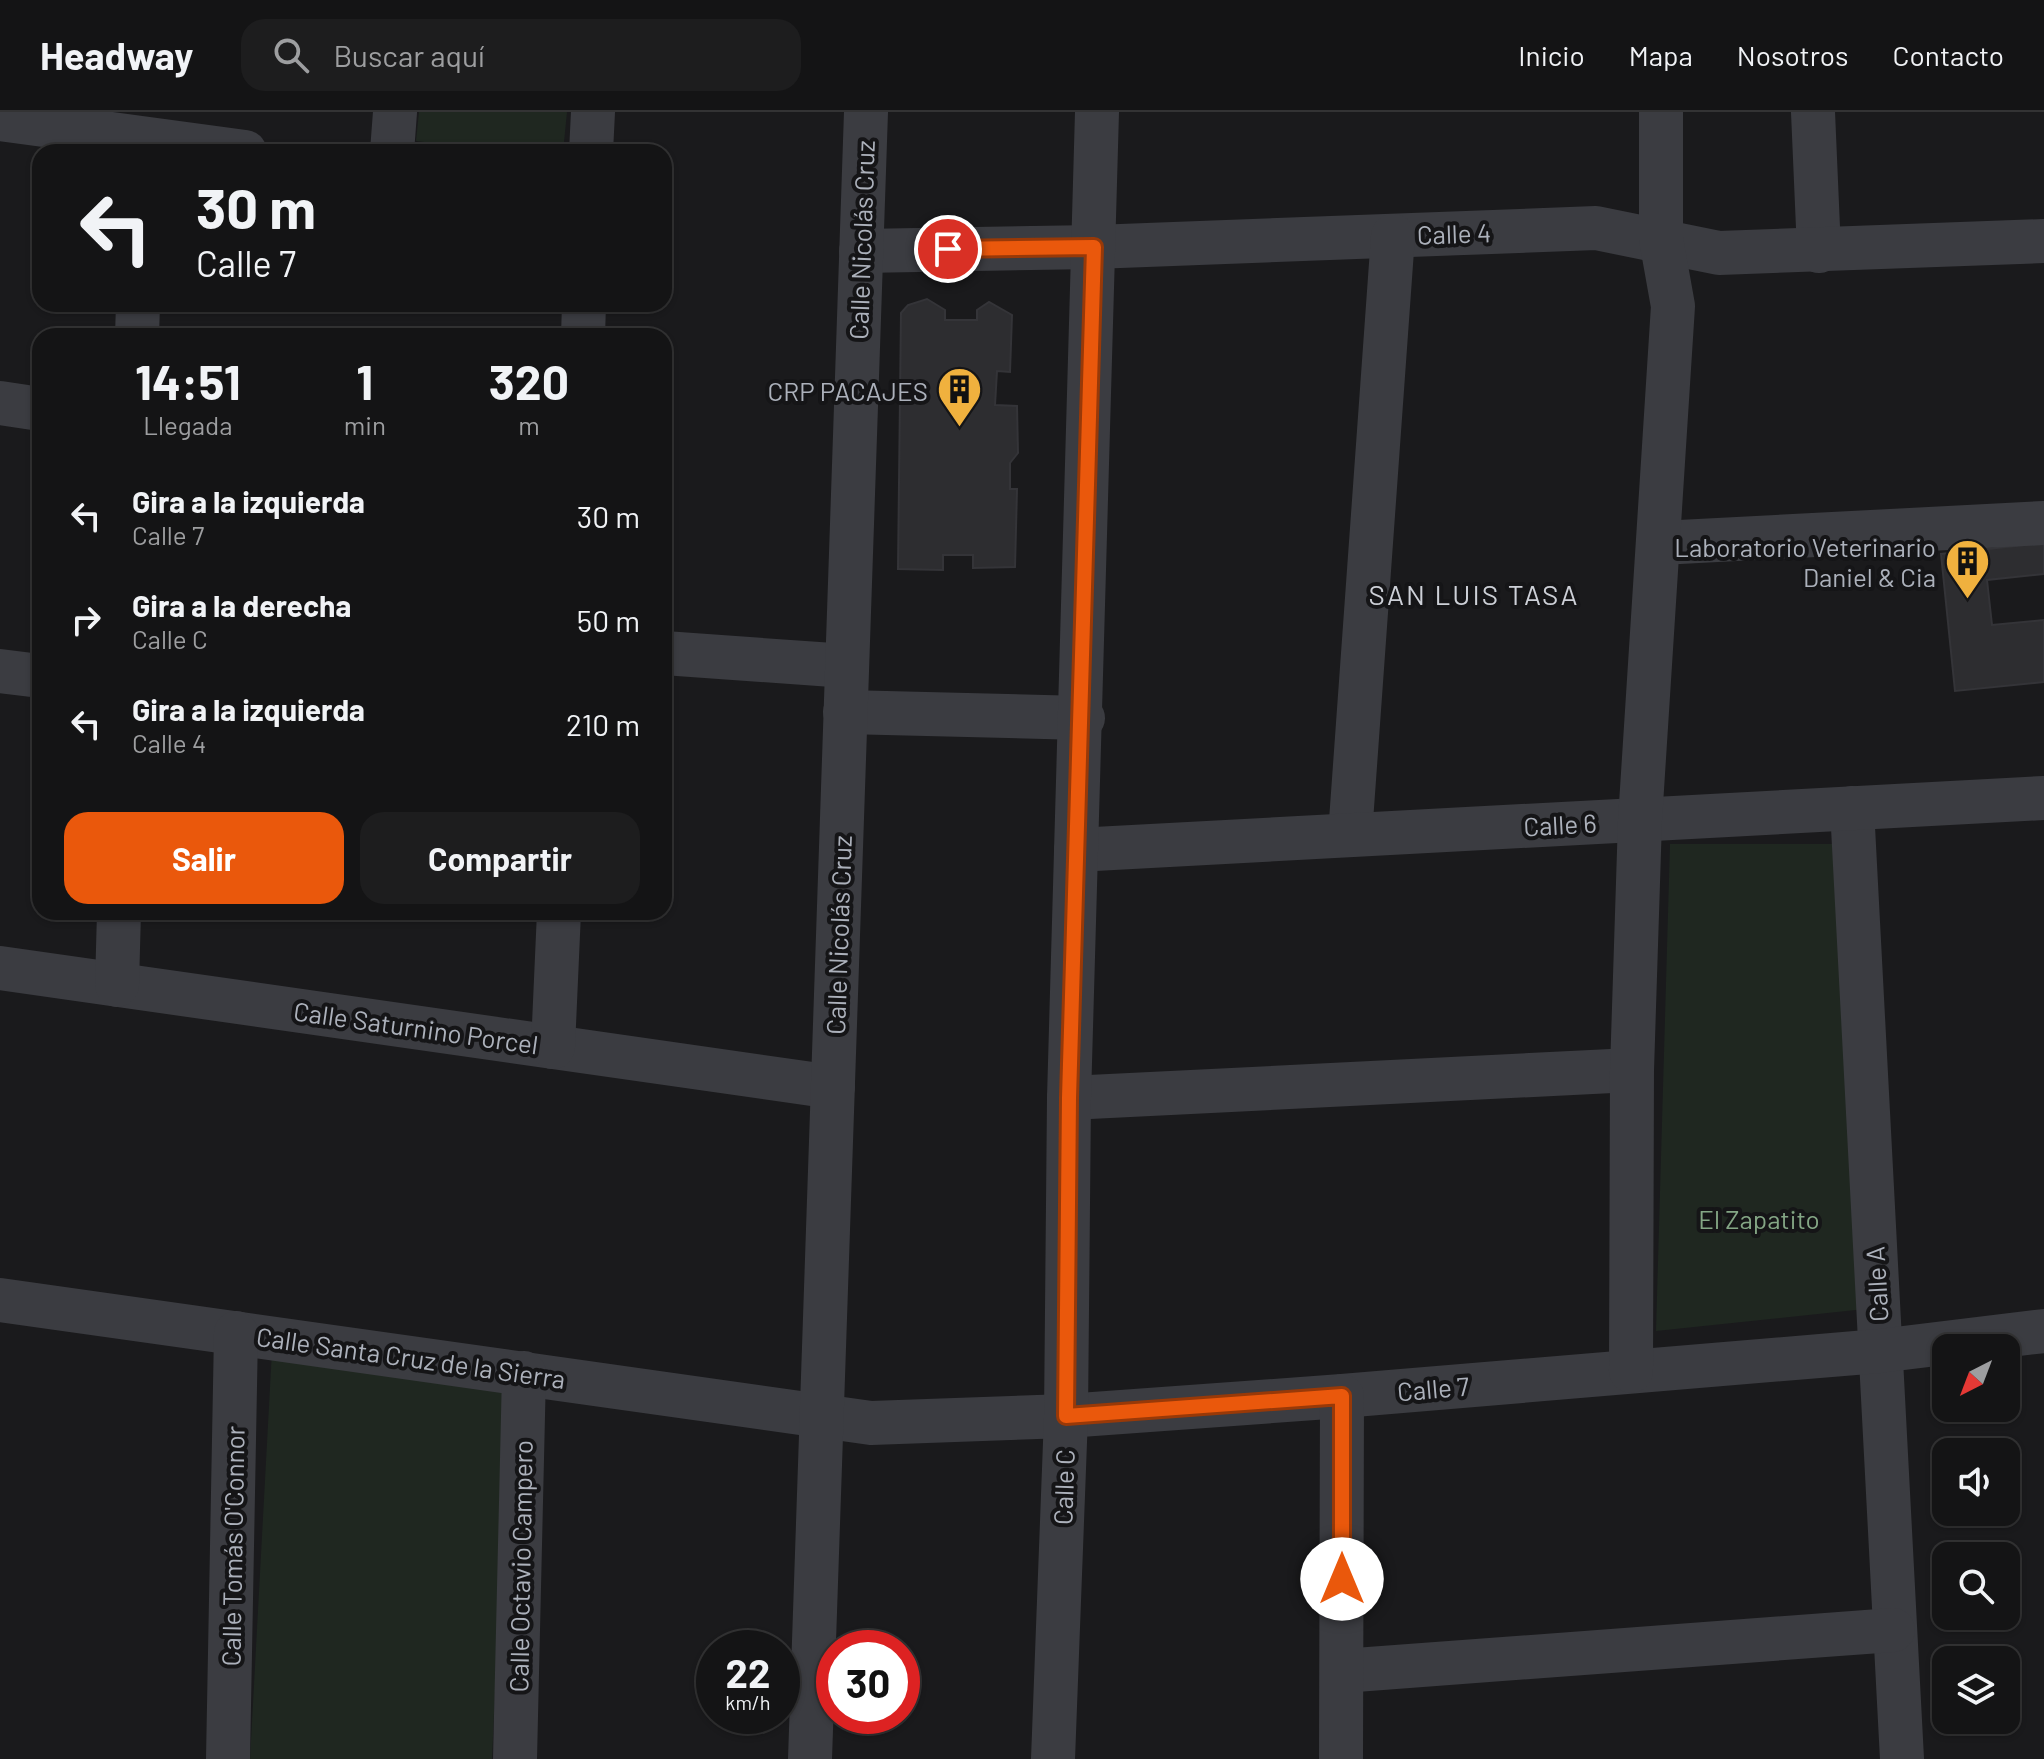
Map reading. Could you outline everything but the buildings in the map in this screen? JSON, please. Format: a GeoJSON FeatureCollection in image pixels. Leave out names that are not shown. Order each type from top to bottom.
{"type":"FeatureCollection","features":[{"type":"Feature","properties":{"kind":"street"},"geometry":{"type":"LineString","coordinates":[[393,144],[395,112]]}},
{"type":"Feature","properties":{"kind":"street"},"geometry":{"type":"LineString","coordinates":[[591,144],[593,112]]}},
{"type":"Feature","properties":{"kind":"street","name":"Calle Nicolás Cruz"},"geometry":{"type":"LineString","coordinates":[[810,1759],[866,112]]}},
{"type":"Feature","properties":{"kind":"street","name":"Calle C"},"geometry":{"type":"LineString","coordinates":[[1053,1759],[1066,1416],[1069,1098],[1083,718],[1097,112]]}},
{"type":"Feature","properties":{"kind":"street"},"geometry":{"type":"LineString","coordinates":[[1631,1371],[1632,1070],[1640,820],[1673,306],[1661,239],[1661,112]]}},
{"type":"Feature","properties":{"kind":"street"},"geometry":{"type":"LineString","coordinates":[[1813,112],[1819,251]]}},
{"type":"Feature","properties":{"kind":"street"},"geometry":{"type":"LineString","coordinates":[[0,119],[143,134],[200,144]]}},
{"type":"Feature","properties":{"kind":"street","name":"Calle 4"},"geometry":{"type":"LineString","coordinates":[[861,251],[1094,247],[1596,228],[1719,253],[2044,241]]}},
{"type":"Feature","properties":{"kind":"street"},"geometry":{"type":"LineString","coordinates":[[1350,835],[1393,236]]}},
{"type":"Feature","properties":{"kind":"street"},"geometry":{"type":"LineString","coordinates":[[0,403],[32,408]]}},
{"type":"Feature","properties":{"kind":"street"},"geometry":{"type":"LineString","coordinates":[[1660,543],[2044,523]]}},
{"type":"Feature","properties":{"kind":"street"},"geometry":{"type":"LineString","coordinates":[[672,654],[847,666]]}},
{"type":"Feature","properties":{"kind":"street"},"geometry":{"type":"LineString","coordinates":[[0,671],[32,675]]}},
{"type":"Feature","properties":{"kind":"street"},"geometry":{"type":"LineString","coordinates":[[845,712],[1083,718]]}},
{"type":"Feature","properties":{"kind":"street","name":"Calle 6"},"geometry":{"type":"LineString","coordinates":[[1076,850],[2044,798]]}},
{"type":"Feature","properties":{"kind":"street","name":"Calle A"},"geometry":{"type":"LineString","coordinates":[[1852,808],[1902,1759]]}},
{"type":"Feature","properties":{"kind":"street"},"geometry":{"type":"LineString","coordinates":[[117,985],[119,920]]}},
{"type":"Feature","properties":{"kind":"street"},"geometry":{"type":"LineString","coordinates":[[553,1047],[559,920]]}},
{"type":"Feature","properties":{"kind":"street","name":"Calle Saturnino Porcel"},"geometry":{"type":"LineString","coordinates":[[0,968],[833,1087]]}},
{"type":"Feature","properties":{"kind":"street"},"geometry":{"type":"LineString","coordinates":[[1069,1098],[1632,1070]]}},
{"type":"Feature","properties":{"kind":"street","name":"Calle Santa Cruz de la Sierra"},"geometry":{"type":"LineString","coordinates":[[0,1300],[822,1415]]}},
{"type":"Feature","properties":{"kind":"street","name":"Calle 7"},"geometry":{"type":"LineString","coordinates":[[822,1415],[871,1423],[1066,1416],[1879,1351],[2044,1331]]}},
{"type":"Feature","properties":{"kind":"street","name":"Calle Tomás O'Connor"},"geometry":{"type":"LineString","coordinates":[[228,1759],[236,1333]]}},
{"type":"Feature","properties":{"kind":"street","name":"Calle Octavio Campero"},"geometry":{"type":"LineString","coordinates":[[515,1759],[524,1373]]}},
{"type":"Feature","properties":{"kind":"street"},"geometry":{"type":"LineString","coordinates":[[1341,1759],[1342,1396]]}},
{"type":"Feature","properties":{"kind":"street"},"geometry":{"type":"LineString","coordinates":[[1342,1671],[1893,1630]]}},
{"type":"Feature","properties":{"kind":"green space"},"geometry":{"type":"Polygon","coordinates":[[[419,112],[567,112],[564,144],[441,144],[416,141],[419,112]]]}},
{"type":"Feature","properties":{"kind":"green space","name":"El Zapatito"},"geometry":{"type":"Polygon","coordinates":[[[1670,844],[1834,844],[1865,1309],[1656,1331],[1670,844]]]}},
{"type":"Feature","properties":{"kind":"green space"},"geometry":{"type":"Polygon","coordinates":[[[272,1350],[509,1380],[492,1759],[250,1759],[272,1350]]]}},
{"type":"Feature","properties":{"kind":"place","name":"CRP PACAJES"},"geometry":{"type":"Point","coordinates":[959,429]}},
{"type":"Feature","properties":{"kind":"place","name":"Laboratorio Veterinario Daniel & Cia"},"geometry":{"type":"Point","coordinates":[1967,600]}},
{"type":"Feature","properties":{"kind":"district","name":"SAN LUIS TASA"},"geometry":{"type":"Point","coordinates":[1474,594]}},
{"type":"Feature","properties":{"kind":"route"},"geometry":{"type":"LineString","coordinates":[[948,249],[1094,247],[1083,718],[1069,1098],[1066,1416],[1342,1396],[1342,1579]]}}]}
